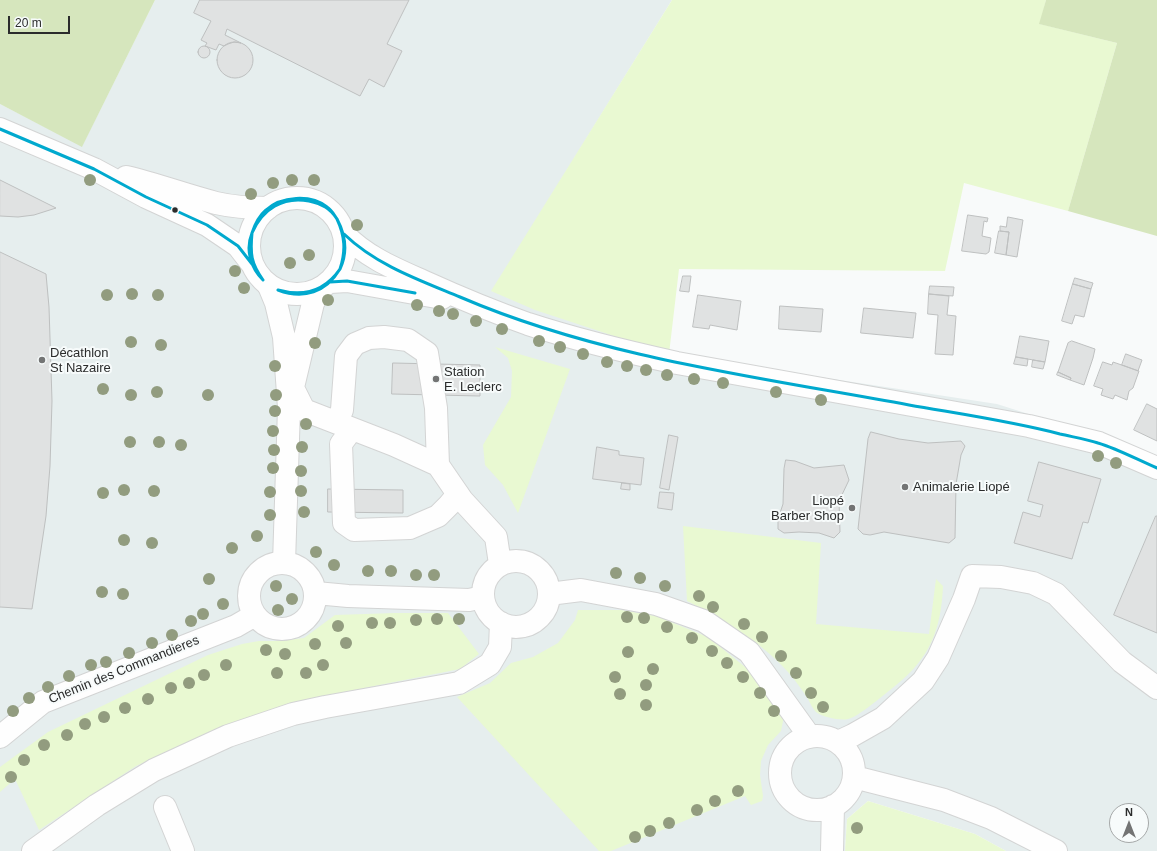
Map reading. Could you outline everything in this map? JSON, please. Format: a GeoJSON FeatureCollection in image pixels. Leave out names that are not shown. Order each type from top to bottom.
{"type":"FeatureCollection","features":[{"type":"Feature","properties":{"kind":"street"},"geometry":{"type":"LineString","coordinates":[[0,129],[94,169],[146,197],[207,225],[238,246],[259,276],[269,286],[286,293],[304,294],[326,285],[347,281],[477,305]]}},
{"type":"Feature","properties":{"kind":"street"},"geometry":{"type":"LineString","coordinates":[[94,169],[154,184],[216,203],[248,208],[268,208],[286,200],[304,199],[326,206],[336,217],[344,234],[354,245],[386,264],[477,305],[528,324],[566,335],[623,351],[670,361],[1029,426],[1099,443],[1157,468]]}},
{"type":"Feature","properties":{"kind":"street"},"geometry":{"type":"LineString","coordinates":[[252,264],[249,244],[255,223],[268,208]]}},
{"type":"Feature","properties":{"kind":"street"},"geometry":{"type":"LineString","coordinates":[[291,398],[313,302],[341,268],[345,252],[344,234]]}},
{"type":"Feature","properties":{"kind":"street"},"geometry":{"type":"LineString","coordinates":[[269,286],[276,303],[284,337],[291,398],[284,563]]}},
{"type":"Feature","properties":{"kind":"street"},"geometry":{"type":"LineString","coordinates":[[438,465],[436,408],[427,353],[408,340],[384,337],[369,338],[356,344],[346,356],[342,410],[344,426],[341,444],[344,523],[354,530],[410,528],[438,516],[458,494]]}},
{"type":"Feature","properties":{"kind":"street"},"geometry":{"type":"LineString","coordinates":[[291,398],[304,410],[394,445],[438,465],[458,494],[496,537],[500,564]]}},
{"type":"Feature","properties":{"kind":"street"},"geometry":{"type":"LineString","coordinates":[[509,561],[519,561],[528,563],[537,568],[548,584],[549,594],[547,605],[533,622],[523,626],[512,626],[501,623],[492,617],[486,608],[483,598],[483,588],[486,578],[492,570],[500,564],[509,561]]}},
{"type":"Feature","properties":{"kind":"street"},"geometry":{"type":"LineString","coordinates":[[284,563],[296,566],[306,572],[312,581],[316,593],[313,609],[307,619],[298,626],[285,629],[274,628],[263,623],[255,615],[250,604],[250,589],[254,578],[262,569],[272,564],[284,563]]}},
{"type":"Feature","properties":{"kind":"street"},"geometry":{"type":"LineString","coordinates":[[838,742],[883,718],[923,681],[938,658],[964,599],[972,576],[1001,577],[1033,583],[1056,594],[1122,662],[1157,688]]}},
{"type":"Feature","properties":{"kind":"street"},"geometry":{"type":"LineString","coordinates":[[549,594],[582,590],[656,604],[704,622],[749,652],[810,737]]}},
{"type":"Feature","properties":{"kind":"street"},"geometry":{"type":"LineString","coordinates":[[316,593],[370,597],[469,600],[483,598]]}},
{"type":"Feature","properties":{"kind":"street","name":"Chemin des Commandieres"},"geometry":{"type":"LineString","coordinates":[[0,737],[44,702],[236,626],[255,615]]}},
{"type":"Feature","properties":{"kind":"street"},"geometry":{"type":"LineString","coordinates":[[33,851],[97,805],[154,770],[228,736],[293,714],[459,683],[490,664],[500,647],[501,623]]}},
{"type":"Feature","properties":{"kind":"street"},"geometry":{"type":"LineString","coordinates":[[810,737],[826,737],[838,742],[849,754],[853,766],[854,778],[850,790],[844,799],[833,806],[821,810],[808,809],[794,802],[786,793],[781,784],[780,771],[784,755],[792,745],[798,741],[810,737]]}},
{"type":"Feature","properties":{"kind":"street"},"geometry":{"type":"LineString","coordinates":[[854,778],[944,800],[991,818],[1056,851]]}},
{"type":"Feature","properties":{"kind":"street"},"geometry":{"type":"LineString","coordinates":[[832,851],[833,806]]}},
{"type":"Feature","properties":{"kind":"street"},"geometry":{"type":"LineString","coordinates":[[165,807],[183,851]]}},
{"type":"Feature","properties":{"kind":"shaded area"},"geometry":{"type":"Polygon","coordinates":[[[155,0],[672,0],[492,291],[669,354],[997,404],[1132,447],[1157,460],[1157,851],[1006,851],[975,834],[868,801],[847,819],[845,851],[0,851],[0,104],[82,146],[155,0]]]}},
{"type":"Feature","properties":{"kind":"green space"},"geometry":{"type":"Polygon","coordinates":[[[0,0],[155,0],[82,147],[0,104],[0,0]]]}},
{"type":"Feature","properties":{"kind":"green space"},"geometry":{"type":"Polygon","coordinates":[[[672,0],[1046,0],[1040,24],[1117,43],[1068,211],[964,183],[945,271],[679,269],[669,354],[535,310],[491,291],[672,0]]]}},
{"type":"Feature","properties":{"kind":"green space"},"geometry":{"type":"Polygon","coordinates":[[[1046,0],[1157,0],[1157,236],[1068,211],[1117,43],[1039,24],[1046,0]]]}},
{"type":"Feature","properties":{"kind":"green space"},"geometry":{"type":"Polygon","coordinates":[[[495,347],[570,369],[518,513],[503,485],[485,465],[483,445],[511,397],[512,371],[508,358],[495,347]]]}},
{"type":"Feature","properties":{"kind":"green space"},"geometry":{"type":"Polygon","coordinates":[[[683,526],[821,543],[816,624],[929,634],[936,579],[943,586],[942,602],[940,616],[931,642],[917,665],[907,675],[879,699],[852,718],[836,719],[819,714],[816,712],[791,675],[766,650],[741,632],[687,601],[683,526]]]}},
{"type":"Feature","properties":{"kind":"green space"},"geometry":{"type":"Polygon","coordinates":[[[578,610],[621,610],[656,616],[708,637],[755,675],[784,716],[781,731],[768,745],[761,761],[760,775],[763,796],[762,801],[751,805],[745,796],[611,851],[599,851],[457,697],[490,683],[511,663],[533,657],[558,643],[575,620],[578,610]]]}},
{"type":"Feature","properties":{"kind":"green space"},"geometry":{"type":"Polygon","coordinates":[[[448,613],[479,654],[460,669],[354,690],[285,706],[207,735],[136,766],[39,830],[15,779],[0,792],[0,767],[48,732],[208,655],[242,644],[259,641],[279,641],[304,638],[335,615],[448,613]]]}},
{"type":"Feature","properties":{"kind":"green space"},"geometry":{"type":"Polygon","coordinates":[[[868,801],[975,834],[1006,851],[845,851],[847,819],[868,801]]]}},
{"type":"Feature","properties":{"kind":"building"},"geometry":{"type":"Polygon","coordinates":[[[200,0],[409,0],[387,44],[402,51],[384,87],[369,79],[360,96],[227,29],[225,35],[241,43],[234,42],[224,46],[219,44],[216,50],[205,46],[207,43],[201,40],[211,21],[194,13],[200,0]]]}},
{"type":"Feature","properties":{"kind":"building"},"geometry":{"type":"Polygon","coordinates":[[[235,42],[245,45],[250,50],[253,60],[250,70],[245,75],[235,78],[225,75],[220,70],[217,60],[220,50],[225,45],[235,42]]]}},
{"type":"Feature","properties":{"kind":"building"},"geometry":{"type":"Polygon","coordinates":[[[202,46],[206,46],[210,52],[206,58],[202,58],[198,54],[198,50],[202,46]]]}},
{"type":"Feature","properties":{"kind":"building"},"geometry":{"type":"Polygon","coordinates":[[[0,180],[56,208],[34,215],[18,217],[0,216],[0,180]]]}},
{"type":"Feature","properties":{"kind":"building"},"geometry":{"type":"Polygon","coordinates":[[[968,215],[988,218],[987,222],[984,221],[982,236],[991,238],[989,252],[986,254],[962,251],[968,215]]]}},
{"type":"Feature","properties":{"kind":"building"},"geometry":{"type":"Polygon","coordinates":[[[1008,217],[1023,220],[1017,257],[1006,255],[1009,232],[1000,231],[1000,226],[1006,227],[1008,217]]]}},
{"type":"Feature","properties":{"kind":"building"},"geometry":{"type":"Polygon","coordinates":[[[999,231],[1009,232],[1006,255],[995,253],[999,231]]]}},
{"type":"Feature","properties":{"kind":"building"},"geometry":{"type":"Polygon","coordinates":[[[0,252],[46,274],[49,307],[52,401],[50,466],[46,516],[32,609],[0,607],[0,252]]]}},
{"type":"Feature","properties":{"kind":"building"},"geometry":{"type":"Polygon","coordinates":[[[683,276],[691,276],[689,292],[680,291],[683,276]]]}},
{"type":"Feature","properties":{"kind":"building"},"geometry":{"type":"Polygon","coordinates":[[[1075,278],[1093,283],[1091,289],[1073,284],[1075,278]]]}},
{"type":"Feature","properties":{"kind":"building"},"geometry":{"type":"Polygon","coordinates":[[[1073,284],[1091,289],[1084,317],[1075,315],[1072,324],[1062,321],[1073,284]]]}},
{"type":"Feature","properties":{"kind":"building"},"geometry":{"type":"Polygon","coordinates":[[[930,286],[954,287],[953,296],[929,294],[930,286]]]}},
{"type":"Feature","properties":{"kind":"building"},"geometry":{"type":"Polygon","coordinates":[[[929,294],[949,296],[947,315],[956,316],[953,355],[935,354],[938,315],[928,314],[929,294]]]}},
{"type":"Feature","properties":{"kind":"building"},"geometry":{"type":"Polygon","coordinates":[[[698,295],[741,301],[737,330],[710,325],[709,329],[693,327],[698,295]]]}},
{"type":"Feature","properties":{"kind":"building"},"geometry":{"type":"Polygon","coordinates":[[[780,306],[823,309],[821,332],[779,329],[780,306]]]}},
{"type":"Feature","properties":{"kind":"building"},"geometry":{"type":"Polygon","coordinates":[[[864,308],[916,313],[913,338],[861,333],[864,308]]]}},
{"type":"Feature","properties":{"kind":"building"},"geometry":{"type":"Polygon","coordinates":[[[1020,336],[1049,341],[1045,362],[1016,357],[1020,336]]]}},
{"type":"Feature","properties":{"kind":"building"},"geometry":{"type":"Polygon","coordinates":[[[1072,341],[1095,349],[1084,385],[1070,380],[1071,378],[1058,372],[1068,343],[1072,341]]]}},
{"type":"Feature","properties":{"kind":"building"},"geometry":{"type":"Polygon","coordinates":[[[1126,354],[1142,360],[1138,371],[1122,365],[1126,354]]]}},
{"type":"Feature","properties":{"kind":"building"},"geometry":{"type":"Polygon","coordinates":[[[1016,357],[1028,359],[1027,366],[1014,364],[1016,357]]]}},
{"type":"Feature","properties":{"kind":"building"},"geometry":{"type":"Polygon","coordinates":[[[1033,360],[1045,362],[1043,369],[1032,367],[1033,360]]]}},
{"type":"Feature","properties":{"kind":"building"},"geometry":{"type":"Polygon","coordinates":[[[1103,362],[1112,365],[1113,362],[1139,371],[1133,388],[1129,391],[1127,400],[1115,395],[1113,399],[1101,395],[1103,389],[1094,386],[1103,362]]]}},
{"type":"Feature","properties":{"kind":"building"},"geometry":{"type":"Polygon","coordinates":[[[393,363],[480,365],[480,396],[392,394],[393,363]]]}},
{"type":"Feature","properties":{"kind":"building"},"geometry":{"type":"Polygon","coordinates":[[[1058,372],[1071,378],[1070,380],[1057,375],[1058,372]]]}},
{"type":"Feature","properties":{"kind":"building"},"geometry":{"type":"Polygon","coordinates":[[[1147,404],[1157,409],[1157,441],[1134,430],[1147,404]]]}},
{"type":"Feature","properties":{"kind":"building"},"geometry":{"type":"Polygon","coordinates":[[[871,432],[899,439],[928,443],[961,441],[965,446],[961,455],[956,484],[955,538],[949,543],[884,532],[870,535],[863,534],[858,529],[868,439],[871,432]]]}},
{"type":"Feature","properties":{"kind":"building"},"geometry":{"type":"Polygon","coordinates":[[[669,435],[678,437],[669,490],[660,488],[669,435]]]}},
{"type":"Feature","properties":{"kind":"building"},"geometry":{"type":"Polygon","coordinates":[[[597,447],[619,451],[619,455],[644,458],[641,485],[593,479],[597,447]]]}},
{"type":"Feature","properties":{"kind":"building"},"geometry":{"type":"Polygon","coordinates":[[[786,460],[795,461],[814,468],[844,465],[849,480],[839,501],[840,532],[834,538],[819,533],[784,533],[778,529],[778,519],[783,504],[784,469],[786,460]]]}},
{"type":"Feature","properties":{"kind":"building"},"geometry":{"type":"Polygon","coordinates":[[[1039,462],[1101,479],[1088,523],[1083,522],[1072,559],[1014,543],[1023,512],[1040,517],[1043,505],[1028,501],[1039,462]]]}},
{"type":"Feature","properties":{"kind":"building"},"geometry":{"type":"Polygon","coordinates":[[[622,483],[630,484],[630,490],[621,489],[622,483]]]}},
{"type":"Feature","properties":{"kind":"building"},"geometry":{"type":"Polygon","coordinates":[[[328,489],[403,490],[403,513],[328,512],[328,489]]]}},
{"type":"Feature","properties":{"kind":"building"},"geometry":{"type":"Polygon","coordinates":[[[660,492],[674,493],[672,510],[658,508],[660,492]]]}},
{"type":"Feature","properties":{"kind":"building"},"geometry":{"type":"Polygon","coordinates":[[[1157,516],[1157,633],[1114,615],[1157,516]]]}},
{"type":"Feature","properties":{"kind":"transit line"},"geometry":{"type":"LineString","coordinates":[[0,129],[94,169],[146,197],[207,225],[238,246],[252,264]]}},
{"type":"Feature","properties":{"kind":"transit line"},"geometry":{"type":"LineString","coordinates":[[252,233],[254,226],[266,210],[272,205],[288,199],[296,198],[313,200],[330,210],[337,219]]}},
{"type":"Feature","properties":{"kind":"transit line"},"geometry":{"type":"LineString","coordinates":[[252,233],[261,217],[274,206],[291,201],[309,201],[318,204],[328,209],[337,219]]}},
{"type":"Feature","properties":{"kind":"transit line"},"geometry":{"type":"LineString","coordinates":[[337,219],[345,244],[343,263],[340,269]]}},
{"type":"Feature","properties":{"kind":"transit line"},"geometry":{"type":"LineString","coordinates":[[337,219],[342,231],[344,244],[340,269]]}},
{"type":"Feature","properties":{"kind":"transit line"},"geometry":{"type":"LineString","coordinates":[[252,233],[252,258],[263,280]]}},
{"type":"Feature","properties":{"kind":"transit line"},"geometry":{"type":"LineString","coordinates":[[252,233],[249,246],[250,258],[255,270],[263,280]]}},
{"type":"Feature","properties":{"kind":"transit line"},"geometry":{"type":"LineString","coordinates":[[344,234],[370,255],[414,278],[514,318],[569,336],[625,351],[738,375],[1041,429],[1105,445],[1157,468]]}},
{"type":"Feature","properties":{"kind":"transit line"},"geometry":{"type":"LineString","coordinates":[[278,290],[296,293],[312,291],[327,283],[340,269]]}},
{"type":"Feature","properties":{"kind":"transit line"},"geometry":{"type":"LineString","coordinates":[[278,290],[297,294],[314,292],[328,283],[340,269]]}},
{"type":"Feature","properties":{"kind":"transit line"},"geometry":{"type":"LineString","coordinates":[[330,282],[347,281],[415,293]]}},
{"type":"Feature","properties":{"kind":"place","name":"Décathlon St Nazaire"},"geometry":{"type":"Point","coordinates":[42,360]}},
{"type":"Feature","properties":{"kind":"place","name":"Station E. Leclerc"},"geometry":{"type":"Point","coordinates":[436,379]}},
{"type":"Feature","properties":{"kind":"place","name":"Animalerie Liopé"},"geometry":{"type":"Point","coordinates":[905,487]}},
{"type":"Feature","properties":{"kind":"place","name":"Liopé Barber Shop"},"geometry":{"type":"Point","coordinates":[852,508]}}]}
